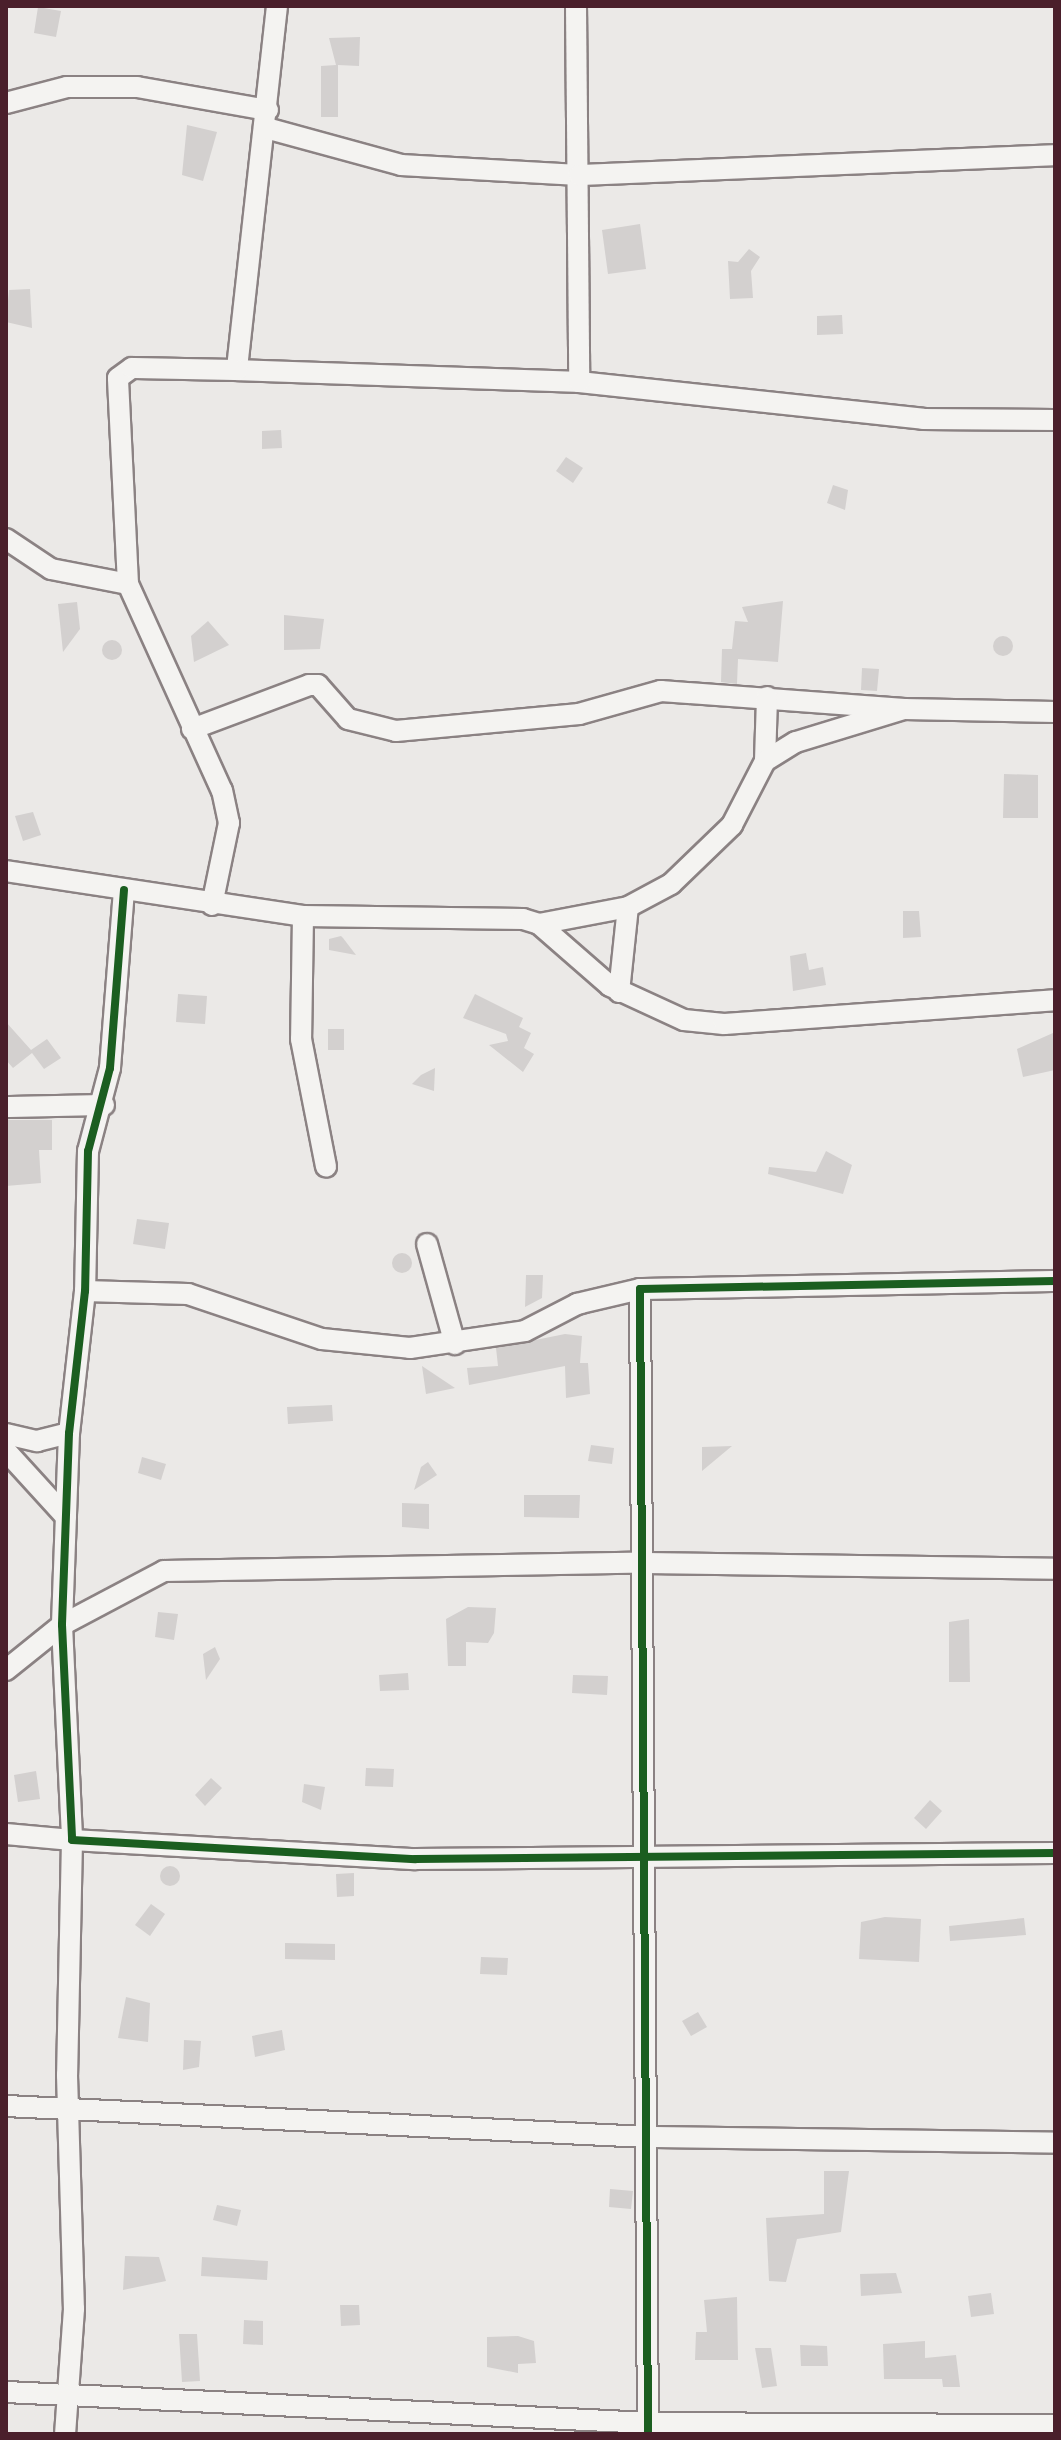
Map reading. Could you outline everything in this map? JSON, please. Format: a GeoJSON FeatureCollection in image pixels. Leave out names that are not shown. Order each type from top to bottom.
{"type":"FeatureCollection","features":[{"type":"Feature","properties":{"kind":"street"},"geometry":{"type":"LineString","coordinates":[[237,370],[267,119],[277,6]]}},
{"type":"Feature","properties":{"kind":"street"},"geometry":{"type":"LineString","coordinates":[[576,6],[579,382]]}},
{"type":"Feature","properties":{"kind":"street"},"geometry":{"type":"LineString","coordinates":[[6,102],[67,87],[137,87],[267,119],[401,165],[579,175],[1055,155]]}},
{"type":"Feature","properties":{"kind":"street"},"geometry":{"type":"LineString","coordinates":[[212,905],[229,823],[192,729],[128,584],[118,378],[132,368],[579,382],[923,419],[1055,420]]}},
{"type":"Feature","properties":{"kind":"street"},"geometry":{"type":"LineString","coordinates":[[6,539],[51,569],[128,584]]}},
{"type":"Feature","properties":{"kind":"street"},"geometry":{"type":"LineString","coordinates":[[192,729],[309,685],[318,685],[348,719],[396,731],[579,714],[661,691],[904,709],[1055,712]]}},
{"type":"Feature","properties":{"kind":"street"},"geometry":{"type":"LineString","coordinates":[[6,871],[212,905],[303,916],[483,914],[539,924],[628,907],[703,860],[732,825],[765,761],[767,697]]}},
{"type":"Feature","properties":{"kind":"street"},"geometry":{"type":"LineString","coordinates":[[765,761],[796,742],[904,709]]}},
{"type":"Feature","properties":{"kind":"street"},"geometry":{"type":"LineString","coordinates":[[65,2434],[74,2309],[67,2112],[72,1840],[62,1625],[69,1433],[85,1291],[88,1151],[104,1105],[124,890]]}},
{"type":"Feature","properties":{"kind":"street"},"geometry":{"type":"LineString","coordinates":[[619,992],[628,907]]}},
{"type":"Feature","properties":{"kind":"street"},"geometry":{"type":"LineString","coordinates":[[303,916],[300,1031],[326,1167]]}},
{"type":"Feature","properties":{"kind":"street"},"geometry":{"type":"LineString","coordinates":[[539,924],[619,992],[648,1010],[724,1024],[1055,1000]]}},
{"type":"Feature","properties":{"kind":"street"},"geometry":{"type":"LineString","coordinates":[[6,1107],[104,1105]]}},
{"type":"Feature","properties":{"kind":"street"},"geometry":{"type":"LineString","coordinates":[[427,1244],[455,1344]]}},
{"type":"Feature","properties":{"kind":"street"},"geometry":{"type":"LineString","coordinates":[[85,1291],[188,1294],[353,1345],[455,1344],[525,1331],[577,1304],[640,1289],[1055,1281]]}},
{"type":"Feature","properties":{"kind":"street"},"geometry":{"type":"LineString","coordinates":[[640,1289],[648,2429]]}},
{"type":"Feature","properties":{"kind":"street"},"geometry":{"type":"LineString","coordinates":[[6,1434],[37,1441],[69,1433]]}},
{"type":"Feature","properties":{"kind":"street"},"geometry":{"type":"LineString","coordinates":[[6,1451],[66,1517]]}},
{"type":"Feature","properties":{"kind":"street"},"geometry":{"type":"LineString","coordinates":[[6,1670],[62,1625],[164,1571],[644,1563],[1055,1569]]}},
{"type":"Feature","properties":{"kind":"street"},"geometry":{"type":"LineString","coordinates":[[6,1834],[415,1859],[644,1853],[1055,1853]]}},
{"type":"Feature","properties":{"kind":"street"},"geometry":{"type":"LineString","coordinates":[[6,2106],[67,2112],[647,2137],[1055,2143]]}},
{"type":"Feature","properties":{"kind":"street"},"geometry":{"type":"LineString","coordinates":[[6,2392],[68,2398],[648,2429],[1055,2425]]}},
{"type":"Feature","properties":{"kind":"building"},"geometry":{"type":"Polygon","coordinates":[[[38,7],[61,11],[56,37],[34,33],[38,7]]]}},
{"type":"Feature","properties":{"kind":"building"},"geometry":{"type":"Polygon","coordinates":[[[360,37],[359,66],[338,65],[338,117],[321,117],[321,66],[336,65],[329,38],[360,37]]]}},
{"type":"Feature","properties":{"kind":"building"},"geometry":{"type":"Polygon","coordinates":[[[187,125],[217,132],[203,181],[182,175],[187,125]]]}},
{"type":"Feature","properties":{"kind":"building"},"geometry":{"type":"Polygon","coordinates":[[[640,224],[646,269],[608,274],[602,230],[640,224]]]}},
{"type":"Feature","properties":{"kind":"building"},"geometry":{"type":"Polygon","coordinates":[[[749,249],[760,257],[751,271],[753,298],[730,299],[728,261],[738,262],[749,249]]]}},
{"type":"Feature","properties":{"kind":"building"},"geometry":{"type":"Polygon","coordinates":[[[30,289],[32,328],[6,322],[9,290],[30,289]]]}},
{"type":"Feature","properties":{"kind":"building"},"geometry":{"type":"Polygon","coordinates":[[[842,315],[843,334],[817,335],[817,316],[842,315]]]}},
{"type":"Feature","properties":{"kind":"building"},"geometry":{"type":"Polygon","coordinates":[[[281,430],[282,448],[262,449],[262,431],[281,430]]]}},
{"type":"Feature","properties":{"kind":"building"},"geometry":{"type":"Polygon","coordinates":[[[566,457],[583,468],[573,483],[556,471],[566,457]]]}},
{"type":"Feature","properties":{"kind":"building"},"geometry":{"type":"Polygon","coordinates":[[[833,485],[848,490],[845,510],[827,503],[833,485]]]}},
{"type":"Feature","properties":{"kind":"building"},"geometry":{"type":"Polygon","coordinates":[[[783,601],[778,662],[738,659],[737,684],[721,682],[722,649],[732,649],[735,621],[748,622],[742,607],[783,601]]]}},
{"type":"Feature","properties":{"kind":"building"},"geometry":{"type":"Polygon","coordinates":[[[77,602],[80,629],[63,652],[58,604],[77,602]]]}},
{"type":"Feature","properties":{"kind":"building"},"geometry":{"type":"Polygon","coordinates":[[[284,615],[324,619],[320,649],[284,650],[284,615]]]}},
{"type":"Feature","properties":{"kind":"building"},"geometry":{"type":"Polygon","coordinates":[[[208,621],[229,645],[194,662],[191,636],[208,621]]]}},
{"type":"Feature","properties":{"kind":"building"},"geometry":{"type":"Polygon","coordinates":[[[999,636],[1007,636],[1013,646],[1007,656],[999,656],[993,650],[993,642],[999,636]]]}},
{"type":"Feature","properties":{"kind":"building"},"geometry":{"type":"Polygon","coordinates":[[[112,640],[119,643],[122,650],[119,657],[112,660],[105,657],[102,650],[105,643],[112,640]]]}},
{"type":"Feature","properties":{"kind":"building"},"geometry":{"type":"Polygon","coordinates":[[[862,668],[879,669],[877,691],[861,690],[862,668]]]}},
{"type":"Feature","properties":{"kind":"building"},"geometry":{"type":"Polygon","coordinates":[[[1004,774],[1038,775],[1038,818],[1003,818],[1004,774]]]}},
{"type":"Feature","properties":{"kind":"building"},"geometry":{"type":"Polygon","coordinates":[[[33,812],[41,835],[23,841],[15,816],[33,812]]]}},
{"type":"Feature","properties":{"kind":"building"},"geometry":{"type":"Polygon","coordinates":[[[903,911],[919,911],[921,937],[903,938],[903,911]]]}},
{"type":"Feature","properties":{"kind":"building"},"geometry":{"type":"Polygon","coordinates":[[[341,936],[356,955],[329,950],[329,939],[341,936]]]}},
{"type":"Feature","properties":{"kind":"building"},"geometry":{"type":"Polygon","coordinates":[[[806,953],[809,970],[823,967],[826,985],[793,991],[790,956],[806,953]]]}},
{"type":"Feature","properties":{"kind":"building"},"geometry":{"type":"Polygon","coordinates":[[[178,994],[207,996],[205,1024],[176,1022],[178,994]]]}},
{"type":"Feature","properties":{"kind":"building"},"geometry":{"type":"Polygon","coordinates":[[[475,994],[523,1018],[519,1027],[531,1033],[524,1048],[534,1054],[523,1072],[489,1045],[508,1041],[506,1034],[463,1018],[475,994]]]}},
{"type":"Feature","properties":{"kind":"building"},"geometry":{"type":"Polygon","coordinates":[[[6,1022],[31,1050],[47,1039],[61,1058],[44,1069],[32,1053],[13,1068],[6,1060],[6,1022]]]}},
{"type":"Feature","properties":{"kind":"building"},"geometry":{"type":"Polygon","coordinates":[[[328,1029],[344,1029],[344,1050],[328,1050],[328,1029]]]}},
{"type":"Feature","properties":{"kind":"building"},"geometry":{"type":"Polygon","coordinates":[[[1053,1033],[1055,1070],[1023,1077],[1017,1049],[1053,1033]]]}},
{"type":"Feature","properties":{"kind":"building"},"geometry":{"type":"Polygon","coordinates":[[[435,1068],[434,1091],[412,1084],[421,1075],[435,1068]]]}},
{"type":"Feature","properties":{"kind":"building"},"geometry":{"type":"Polygon","coordinates":[[[6,1120],[52,1120],[52,1150],[39,1150],[41,1183],[6,1186],[6,1120]]]}},
{"type":"Feature","properties":{"kind":"building"},"geometry":{"type":"Polygon","coordinates":[[[826,1151],[852,1165],[843,1194],[768,1174],[769,1167],[816,1172],[826,1151]]]}},
{"type":"Feature","properties":{"kind":"building"},"geometry":{"type":"Polygon","coordinates":[[[137,1219],[169,1223],[165,1249],[133,1244],[137,1219]]]}},
{"type":"Feature","properties":{"kind":"building"},"geometry":{"type":"Polygon","coordinates":[[[398,1253],[406,1253],[412,1263],[406,1273],[398,1273],[392,1267],[392,1259],[398,1253]]]}},
{"type":"Feature","properties":{"kind":"building"},"geometry":{"type":"Polygon","coordinates":[[[526,1275],[543,1275],[542,1298],[525,1307],[526,1275]]]}},
{"type":"Feature","properties":{"kind":"building"},"geometry":{"type":"Polygon","coordinates":[[[565,1334],[582,1336],[580,1363],[588,1363],[590,1394],[566,1398],[565,1366],[469,1385],[467,1368],[498,1366],[496,1348],[565,1334]]]}},
{"type":"Feature","properties":{"kind":"building"},"geometry":{"type":"Polygon","coordinates":[[[422,1366],[455,1388],[426,1394],[422,1366]]]}},
{"type":"Feature","properties":{"kind":"building"},"geometry":{"type":"Polygon","coordinates":[[[332,1405],[333,1421],[288,1424],[287,1407],[332,1405]]]}},
{"type":"Feature","properties":{"kind":"building"},"geometry":{"type":"Polygon","coordinates":[[[591,1445],[614,1448],[612,1464],[588,1461],[591,1445]]]}},
{"type":"Feature","properties":{"kind":"building"},"geometry":{"type":"Polygon","coordinates":[[[732,1446],[702,1471],[702,1447],[732,1446]]]}},
{"type":"Feature","properties":{"kind":"building"},"geometry":{"type":"Polygon","coordinates":[[[142,1457],[166,1464],[161,1480],[138,1473],[142,1457]]]}},
{"type":"Feature","properties":{"kind":"building"},"geometry":{"type":"Polygon","coordinates":[[[428,1462],[437,1475],[414,1490],[421,1467],[428,1462]]]}},
{"type":"Feature","properties":{"kind":"building"},"geometry":{"type":"Polygon","coordinates":[[[524,1495],[580,1495],[579,1518],[524,1517],[524,1495]]]}},
{"type":"Feature","properties":{"kind":"building"},"geometry":{"type":"Polygon","coordinates":[[[402,1503],[429,1504],[429,1529],[402,1527],[402,1503]]]}},
{"type":"Feature","properties":{"kind":"building"},"geometry":{"type":"Polygon","coordinates":[[[468,1607],[496,1608],[494,1633],[488,1643],[466,1642],[466,1666],[448,1666],[446,1619],[468,1607]]]}},
{"type":"Feature","properties":{"kind":"building"},"geometry":{"type":"Polygon","coordinates":[[[158,1612],[178,1614],[174,1640],[155,1637],[158,1612]]]}},
{"type":"Feature","properties":{"kind":"building"},"geometry":{"type":"Polygon","coordinates":[[[969,1619],[970,1682],[949,1682],[949,1622],[969,1619]]]}},
{"type":"Feature","properties":{"kind":"building"},"geometry":{"type":"Polygon","coordinates":[[[215,1647],[220,1659],[206,1680],[203,1654],[215,1647]]]}},
{"type":"Feature","properties":{"kind":"building"},"geometry":{"type":"Polygon","coordinates":[[[408,1673],[409,1690],[380,1691],[379,1675],[408,1673]]]}},
{"type":"Feature","properties":{"kind":"building"},"geometry":{"type":"Polygon","coordinates":[[[573,1675],[608,1676],[607,1695],[572,1693],[573,1675]]]}},
{"type":"Feature","properties":{"kind":"building"},"geometry":{"type":"Polygon","coordinates":[[[366,1768],[394,1769],[393,1787],[365,1786],[366,1768]]]}},
{"type":"Feature","properties":{"kind":"building"},"geometry":{"type":"Polygon","coordinates":[[[36,1771],[40,1799],[18,1802],[14,1775],[36,1771]]]}},
{"type":"Feature","properties":{"kind":"building"},"geometry":{"type":"Polygon","coordinates":[[[211,1778],[222,1788],[205,1806],[195,1795],[211,1778]]]}},
{"type":"Feature","properties":{"kind":"building"},"geometry":{"type":"Polygon","coordinates":[[[304,1784],[325,1787],[321,1810],[302,1802],[304,1784]]]}},
{"type":"Feature","properties":{"kind":"building"},"geometry":{"type":"Polygon","coordinates":[[[930,1800],[942,1811],[926,1829],[914,1818],[930,1800]]]}},
{"type":"Feature","properties":{"kind":"building"},"geometry":{"type":"Polygon","coordinates":[[[170,1866],[177,1869],[180,1876],[177,1883],[170,1886],[163,1883],[160,1876],[163,1869],[170,1866]]]}},
{"type":"Feature","properties":{"kind":"building"},"geometry":{"type":"Polygon","coordinates":[[[354,1873],[354,1896],[337,1897],[336,1874],[354,1873]]]}},
{"type":"Feature","properties":{"kind":"building"},"geometry":{"type":"Polygon","coordinates":[[[151,1904],[165,1914],[150,1936],[135,1925],[151,1904]]]}},
{"type":"Feature","properties":{"kind":"building"},"geometry":{"type":"Polygon","coordinates":[[[885,1917],[921,1919],[919,1962],[859,1959],[861,1922],[885,1917]]]}},
{"type":"Feature","properties":{"kind":"building"},"geometry":{"type":"Polygon","coordinates":[[[1024,1918],[1026,1935],[950,1941],[949,1926],[1024,1918]]]}},
{"type":"Feature","properties":{"kind":"building"},"geometry":{"type":"Polygon","coordinates":[[[285,1943],[335,1944],[335,1960],[285,1959],[285,1943]]]}},
{"type":"Feature","properties":{"kind":"building"},"geometry":{"type":"Polygon","coordinates":[[[481,1957],[508,1958],[507,1975],[480,1974],[481,1957]]]}},
{"type":"Feature","properties":{"kind":"building"},"geometry":{"type":"Polygon","coordinates":[[[126,1997],[150,2003],[148,2042],[118,2038],[126,1997]]]}},
{"type":"Feature","properties":{"kind":"building"},"geometry":{"type":"Polygon","coordinates":[[[698,2012],[707,2027],[691,2036],[682,2021],[698,2012]]]}},
{"type":"Feature","properties":{"kind":"building"},"geometry":{"type":"Polygon","coordinates":[[[282,2030],[285,2050],[255,2057],[252,2036],[282,2030]]]}},
{"type":"Feature","properties":{"kind":"building"},"geometry":{"type":"Polygon","coordinates":[[[184,2040],[201,2041],[199,2067],[183,2070],[184,2040]]]}},
{"type":"Feature","properties":{"kind":"building"},"geometry":{"type":"Polygon","coordinates":[[[824,2171],[849,2171],[841,2232],[797,2239],[786,2282],[769,2281],[766,2218],[824,2214],[824,2171]]]}},
{"type":"Feature","properties":{"kind":"building"},"geometry":{"type":"Polygon","coordinates":[[[610,2189],[633,2191],[631,2209],[609,2207],[610,2189]]]}},
{"type":"Feature","properties":{"kind":"building"},"geometry":{"type":"Polygon","coordinates":[[[217,2205],[241,2210],[237,2226],[213,2220],[217,2205]]]}},
{"type":"Feature","properties":{"kind":"building"},"geometry":{"type":"Polygon","coordinates":[[[125,2256],[159,2257],[166,2281],[123,2290],[125,2256]]]}},
{"type":"Feature","properties":{"kind":"building"},"geometry":{"type":"Polygon","coordinates":[[[202,2257],[268,2261],[267,2280],[201,2276],[202,2257]]]}},
{"type":"Feature","properties":{"kind":"building"},"geometry":{"type":"Polygon","coordinates":[[[896,2273],[902,2293],[861,2296],[860,2274],[896,2273]]]}},
{"type":"Feature","properties":{"kind":"building"},"geometry":{"type":"Polygon","coordinates":[[[991,2293],[994,2314],[971,2317],[968,2296],[991,2293]]]}},
{"type":"Feature","properties":{"kind":"building"},"geometry":{"type":"Polygon","coordinates":[[[737,2297],[738,2360],[695,2360],[696,2332],[707,2332],[704,2300],[737,2297]]]}},
{"type":"Feature","properties":{"kind":"building"},"geometry":{"type":"Polygon","coordinates":[[[340,2305],[359,2305],[360,2325],[341,2326],[340,2305]]]}},
{"type":"Feature","properties":{"kind":"building"},"geometry":{"type":"Polygon","coordinates":[[[244,2320],[263,2321],[263,2345],[243,2344],[244,2320]]]}},
{"type":"Feature","properties":{"kind":"building"},"geometry":{"type":"Polygon","coordinates":[[[179,2334],[197,2334],[200,2381],[182,2382],[179,2334]]]}},
{"type":"Feature","properties":{"kind":"building"},"geometry":{"type":"Polygon","coordinates":[[[518,2336],[534,2341],[536,2363],[518,2364],[518,2373],[487,2367],[487,2337],[518,2336]]]}},
{"type":"Feature","properties":{"kind":"building"},"geometry":{"type":"Polygon","coordinates":[[[925,2341],[925,2358],[956,2355],[960,2387],[943,2387],[942,2379],[884,2379],[883,2344],[925,2341]]]}},
{"type":"Feature","properties":{"kind":"building"},"geometry":{"type":"Polygon","coordinates":[[[800,2345],[827,2346],[828,2366],[801,2366],[800,2345]]]}},
{"type":"Feature","properties":{"kind":"building"},"geometry":{"type":"Polygon","coordinates":[[[755,2348],[771,2348],[777,2386],[762,2388],[755,2348]]]}},
{"type":"Feature","properties":{"kind":"cycle path"},"geometry":{"type":"LineString","coordinates":[[124,890],[110,1068],[88,1151],[85,1291],[69,1433],[62,1625],[72,1840],[415,1859],[1055,1853]]}},
{"type":"Feature","properties":{"kind":"cycle path"},"geometry":{"type":"LineString","coordinates":[[648,2434],[640,1289],[1055,1281]]}}]}
